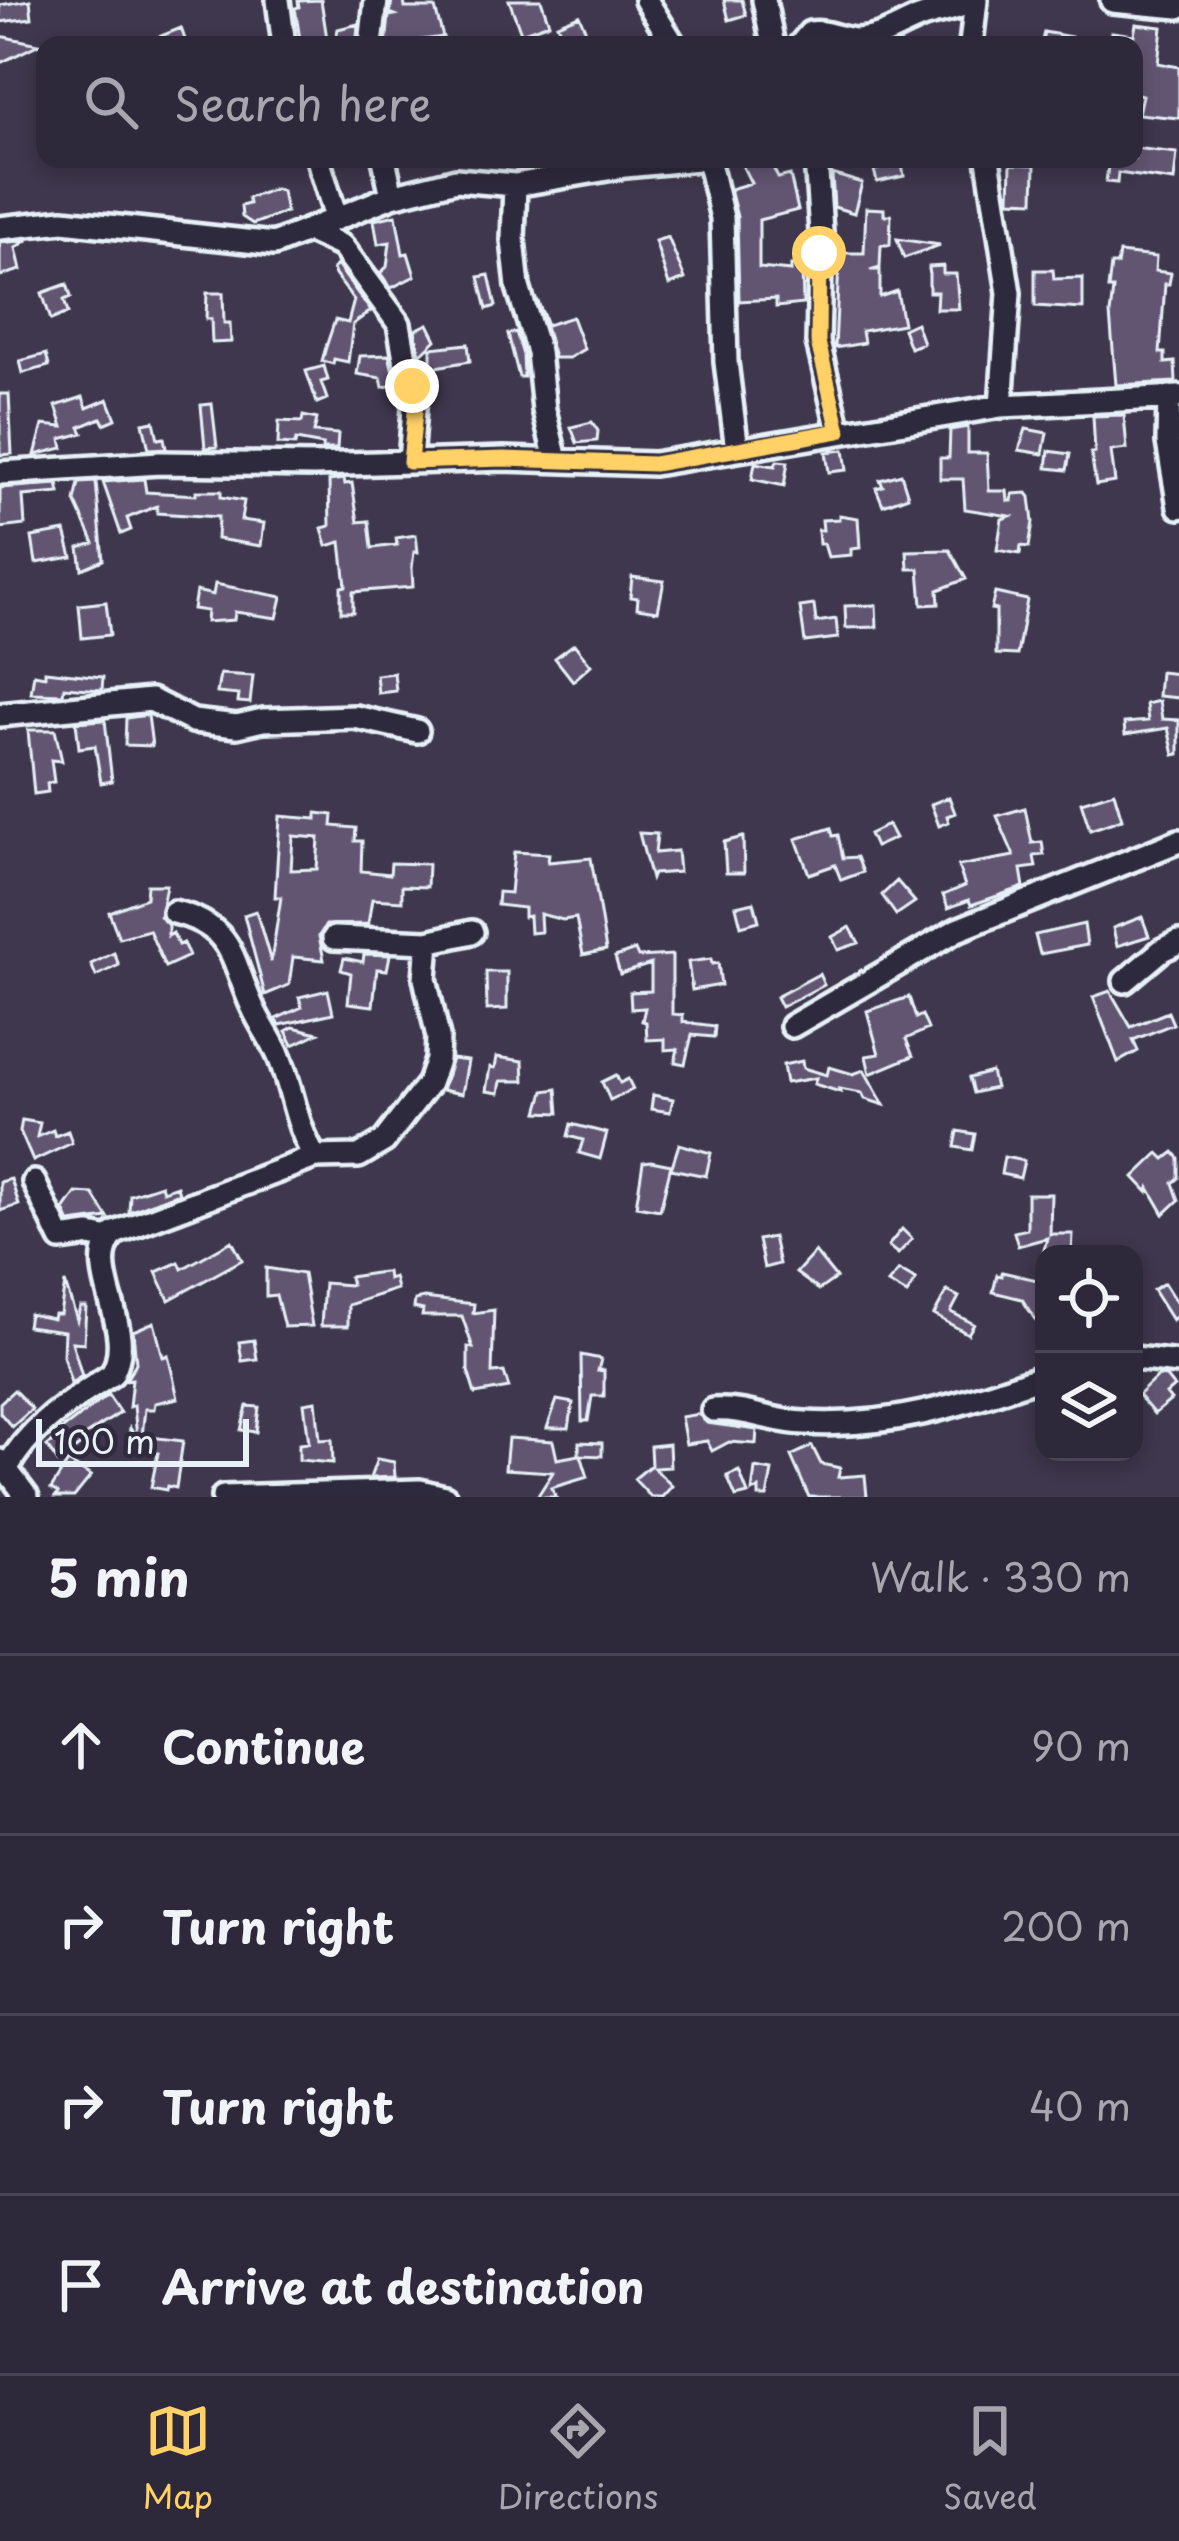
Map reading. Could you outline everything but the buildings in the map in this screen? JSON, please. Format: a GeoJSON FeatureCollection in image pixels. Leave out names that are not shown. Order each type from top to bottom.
{"type":"FeatureCollection","features":[{"type":"Feature","properties":{"kind":"street"},"geometry":{"type":"LineString","coordinates":[[278,0],[283,36]]}},
{"type":"Feature","properties":{"kind":"street"},"geometry":{"type":"LineString","coordinates":[[372,36],[376,0]]}},
{"type":"Feature","properties":{"kind":"street"},"geometry":{"type":"LineString","coordinates":[[646,0],[668,36]]}},
{"type":"Feature","properties":{"kind":"street"},"geometry":{"type":"LineString","coordinates":[[764,0],[771,36]]}},
{"type":"Feature","properties":{"kind":"street"},"geometry":{"type":"LineString","coordinates":[[883,36],[974,0]]}},
{"type":"Feature","properties":{"kind":"street"},"geometry":{"type":"LineString","coordinates":[[972,36],[974,0]]}},
{"type":"Feature","properties":{"kind":"street"},"geometry":{"type":"LineString","coordinates":[[1112,1],[1179,7]]}},
{"type":"Feature","properties":{"kind":"street"},"geometry":{"type":"LineString","coordinates":[[321,168],[336,217]]}},
{"type":"Feature","properties":{"kind":"street"},"geometry":{"type":"LineString","coordinates":[[386,168],[392,196]]}},
{"type":"Feature","properties":{"kind":"street"},"geometry":{"type":"LineString","coordinates":[[0,228],[64,221],[274,244],[392,196],[466,178],[515,185],[614,168]]}},
{"type":"Feature","properties":{"kind":"street"},"geometry":{"type":"LineString","coordinates":[[710,168],[722,218],[726,362],[737,450]]}},
{"type":"Feature","properties":{"kind":"street"},"geometry":{"type":"LineString","coordinates":[[817,168],[821,232],[818,342],[839,431]]}},
{"type":"Feature","properties":{"kind":"street"},"geometry":{"type":"LineString","coordinates":[[989,168],[1009,293],[1000,406]]}},
{"type":"Feature","properties":{"kind":"street"},"geometry":{"type":"LineString","coordinates":[[515,185],[518,287],[538,352],[544,410],[556,460]]}},
{"type":"Feature","properties":{"kind":"street"},"geometry":{"type":"LineString","coordinates":[[309,231],[342,246],[399,324],[415,394],[410,462]]}},
{"type":"Feature","properties":{"kind":"street"},"geometry":{"type":"LineString","coordinates":[[0,473],[160,463],[556,460],[654,464],[1000,406],[1174,397],[1168,442],[1179,507]]}},
{"type":"Feature","properties":{"kind":"street"},"geometry":{"type":"LineString","coordinates":[[0,715],[151,700],[188,721],[237,726],[263,720],[347,716],[417,731]]}},
{"type":"Feature","properties":{"kind":"street"},"geometry":{"type":"LineString","coordinates":[[792,1027],[957,930],[1179,842]]}},
{"type":"Feature","properties":{"kind":"street"},"geometry":{"type":"LineString","coordinates":[[174,912],[188,915],[232,949],[251,1005],[281,1061],[304,1139],[315,1157]]}},
{"type":"Feature","properties":{"kind":"street"},"geometry":{"type":"LineString","coordinates":[[334,938],[428,942],[472,932]]}},
{"type":"Feature","properties":{"kind":"street"},"geometry":{"type":"LineString","coordinates":[[27,1497],[4,1464],[47,1418],[112,1374],[117,1364],[118,1324],[103,1262],[109,1239],[315,1157],[359,1156],[384,1141],[429,1083],[437,1060],[438,1037],[426,993],[428,942]]}},
{"type":"Feature","properties":{"kind":"street"},"geometry":{"type":"LineString","coordinates":[[1125,980],[1179,942]]}},
{"type":"Feature","properties":{"kind":"street"},"geometry":{"type":"LineString","coordinates":[[34,1182],[61,1239],[90,1235],[109,1239]]}},
{"type":"Feature","properties":{"kind":"street"},"geometry":{"type":"LineString","coordinates":[[1143,1359],[1179,1364]]}},
{"type":"Feature","properties":{"kind":"street"},"geometry":{"type":"LineString","coordinates":[[713,1410],[740,1408],[804,1423],[902,1420],[1035,1379]]}},
{"type":"Feature","properties":{"kind":"street"},"geometry":{"type":"LineString","coordinates":[[223,1497],[420,1491],[445,1497]]}},
{"type":"Feature","properties":{"kind":"route"},"geometry":{"type":"LineString","coordinates":[[412,386],[416,403],[410,462],[504,459],[654,464],[839,431],[818,342],[819,253]]}}]}
